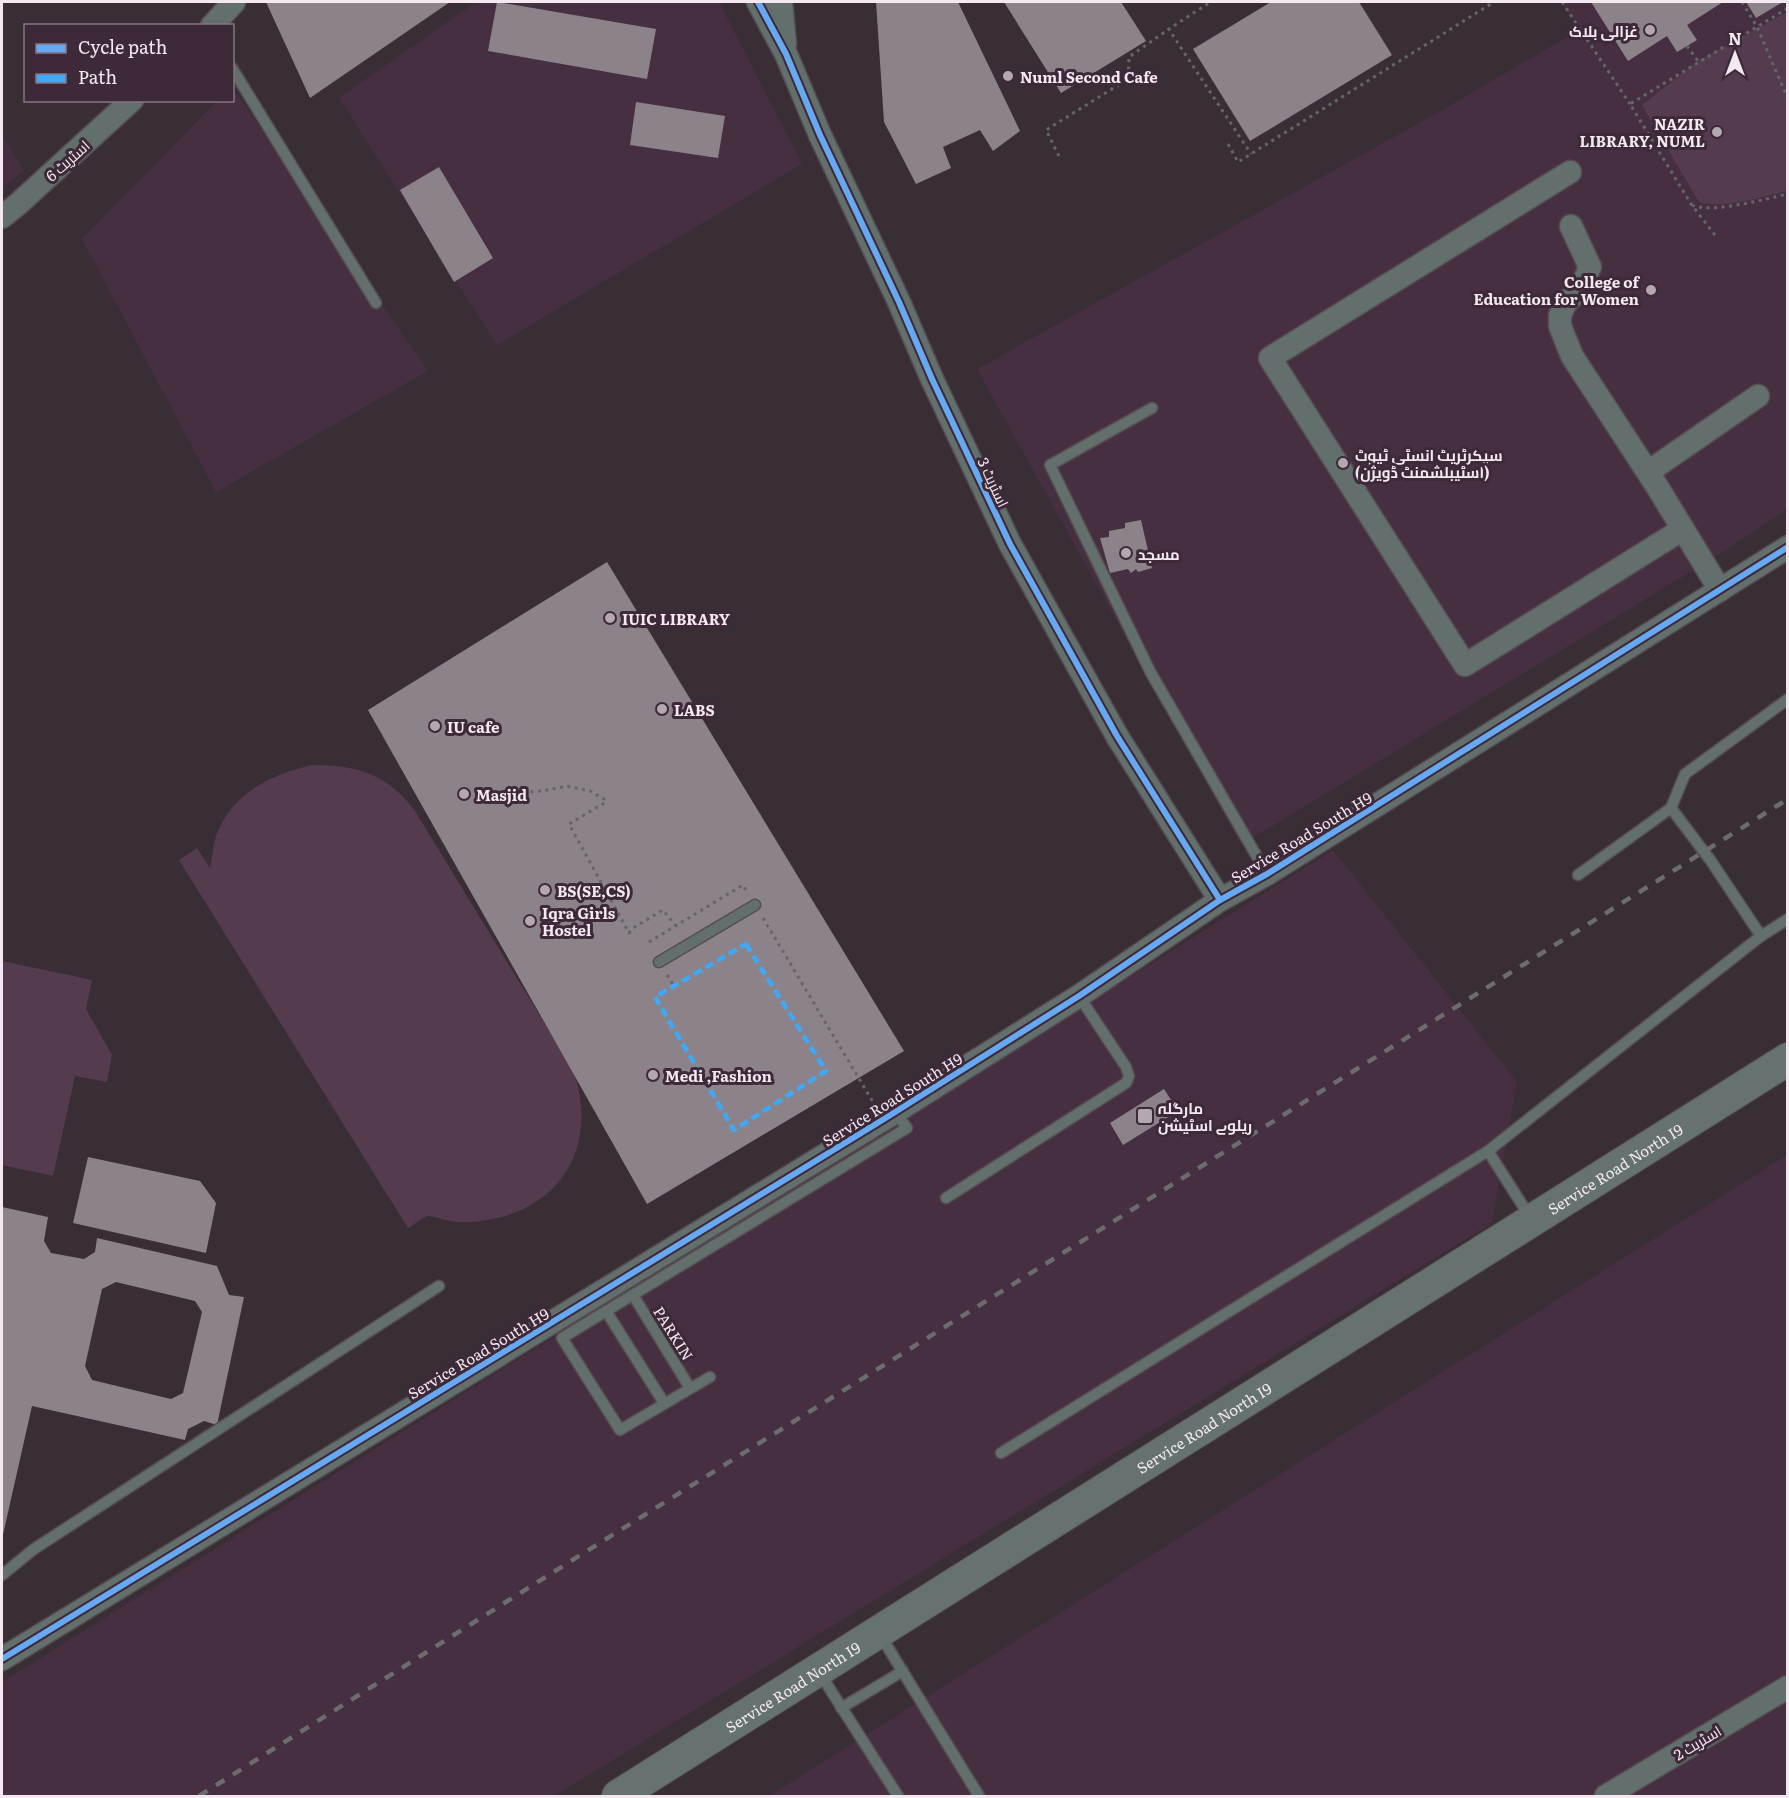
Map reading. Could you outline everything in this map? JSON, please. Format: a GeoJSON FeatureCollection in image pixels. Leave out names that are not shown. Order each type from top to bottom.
{"type":"FeatureCollection","features":[{"type":"Feature","properties":{"kind":"main road","name":"Service Road North I9"},"geometry":{"type":"LineString","coordinates":[[637,1791],[879,1632],[1788,1059]]}},
{"type":"Feature","properties":{"kind":"street"},"geometry":{"type":"LineString","coordinates":[[214,24],[234,2]]}},
{"type":"Feature","properties":{"kind":"street"},"geometry":{"type":"LineString","coordinates":[[758,2],[786,54]]}},
{"type":"Feature","properties":{"kind":"street"},"geometry":{"type":"LineString","coordinates":[[782,2],[786,54]]}},
{"type":"Feature","properties":{"kind":"street","name":"اسٹریٹ 3"},"geometry":{"type":"LineString","coordinates":[[786,54],[820,135],[899,302],[932,380],[1010,544],[1118,736],[1220,900]]}},
{"type":"Feature","properties":{"kind":"street","name":"اسٹریٹ 6"},"geometry":{"type":"LineString","coordinates":[[2,218],[130,102]]}},
{"type":"Feature","properties":{"kind":"street"},"geometry":{"type":"LineString","coordinates":[[1570,172],[1270,358],[1465,665],[1683,529]]}},
{"type":"Feature","properties":{"kind":"street"},"geometry":{"type":"LineString","coordinates":[[1571,226],[1590,267],[1581,288],[1564,304],[1560,315],[1560,326],[1572,356],[1648,472],[1720,590]]}},
{"type":"Feature","properties":{"kind":"street"},"geometry":{"type":"LineString","coordinates":[[1648,472],[1758,396]]}},
{"type":"Feature","properties":{"kind":"street","name":"Service Road South H9"},"geometry":{"type":"LineString","coordinates":[[2,1659],[895,1120],[1220,900],[1267,874],[1788,547]]}},
{"type":"Feature","properties":{"kind":"street","name":"اسٹریٹ 2"},"geometry":{"type":"LineString","coordinates":[[1606,1797],[1788,1687]]}},
{"type":"Feature","properties":{"kind":"lane"},"geometry":{"type":"LineString","coordinates":[[234,71],[376,303]]}},
{"type":"Feature","properties":{"kind":"lane"},"geometry":{"type":"LineString","coordinates":[[1152,408],[1050,465],[1151,673],[1267,874]]}},
{"type":"Feature","properties":{"kind":"lane"},"geometry":{"type":"LineString","coordinates":[[1578,875],[1671,808],[1684,774],[1788,699]]}},
{"type":"Feature","properties":{"kind":"lane"},"geometry":{"type":"LineString","coordinates":[[1671,808],[1711,861],[1761,936]]}},
{"type":"Feature","properties":{"kind":"lane"},"geometry":{"type":"LineString","coordinates":[[659,962],[755,905]]}},
{"type":"Feature","properties":{"kind":"lane"},"geometry":{"type":"LineString","coordinates":[[1001,1454],[1488,1152],[1761,936],[1788,919]]}},
{"type":"Feature","properties":{"kind":"lane"},"geometry":{"type":"LineString","coordinates":[[946,1198],[1126,1083],[1129,1076],[1126,1067],[1079,996]]}},
{"type":"Feature","properties":{"kind":"lane"},"geometry":{"type":"LineString","coordinates":[[710,1377],[620,1430],[562,1338],[633,1295],[895,1120]]}},
{"type":"Feature","properties":{"kind":"lane"},"geometry":{"type":"LineString","coordinates":[[1488,1152],[1533,1220]]}},
{"type":"Feature","properties":{"kind":"lane"},"geometry":{"type":"LineString","coordinates":[[2,1575],[55,1535],[439,1286]]}},
{"type":"Feature","properties":{"kind":"lane","name":"PARKIN"},"geometry":{"type":"LineString","coordinates":[[633,1295],[690,1388]]}},
{"type":"Feature","properties":{"kind":"lane"},"geometry":{"type":"LineString","coordinates":[[602,1313],[664,1403]]}},
{"type":"Feature","properties":{"kind":"lane"},"geometry":{"type":"LineString","coordinates":[[879,1632],[979,1797]]}},
{"type":"Feature","properties":{"kind":"lane"},"geometry":{"type":"LineString","coordinates":[[819,1671],[898,1797]]}},
{"type":"Feature","properties":{"kind":"lane"},"geometry":{"type":"LineString","coordinates":[[841,1708],[903,1671]]}},
{"type":"Feature","properties":{"kind":"path"},"geometry":{"type":"LineString","coordinates":[[1059,156],[1046,130],[1128,79],[1129,57],[1168,28],[1211,2]]}},
{"type":"Feature","properties":{"kind":"path"},"geometry":{"type":"LineString","coordinates":[[1228,144],[1238,162],[1494,2]]}},
{"type":"Feature","properties":{"kind":"path"},"geometry":{"type":"LineString","coordinates":[[1562,2],[1631,106],[1690,204],[1715,235]]}},
{"type":"Feature","properties":{"kind":"path"},"geometry":{"type":"LineString","coordinates":[[1742,2],[1757,27],[1788,99]]}},
{"type":"Feature","properties":{"kind":"path"},"geometry":{"type":"LineString","coordinates":[[1631,106],[1630,104],[1698,61],[1788,8]]}},
{"type":"Feature","properties":{"kind":"path"},"geometry":{"type":"LineString","coordinates":[[1168,28],[1251,154]]}},
{"type":"Feature","properties":{"kind":"path"},"geometry":{"type":"LineString","coordinates":[[1687,46],[1698,61]]}},
{"type":"Feature","properties":{"kind":"path"},"geometry":{"type":"LineString","coordinates":[[1690,204],[1702,208],[1718,208],[1788,194]]}},
{"type":"Feature","properties":{"kind":"path"},"geometry":{"type":"LineString","coordinates":[[495,803],[523,792],[567,786],[590,791],[604,799],[606,802],[569,824],[629,933],[633,927],[663,910],[676,926]]}},
{"type":"Feature","properties":{"kind":"path"},"geometry":{"type":"LineString","coordinates":[[649,942],[743,885],[895,1120]]}},
{"type":"Feature","properties":{"kind":"shaded area"},"geometry":{"type":"Polygon","coordinates":[[[476,2],[719,2],[802,164],[497,345],[339,98],[476,2]]]}},
{"type":"Feature","properties":{"kind":"shaded area","name":"سیکرٹریٹ انسٹی ٹیوٹ (اسٹیبلشمنٹ ڈویژن)"},"geometry":{"type":"Polygon","coordinates":[[[1561,2],[1787,2],[1787,509],[1715,557],[1241,845],[977,369],[1439,112],[1579,30],[1561,2]]]}},
{"type":"Feature","properties":{"kind":"shaded area"},"geometry":{"type":"Polygon","coordinates":[[[1787,12],[1787,191],[1731,203],[1699,202],[1642,105],[1698,61],[1787,12]]]}},
{"type":"Feature","properties":{"kind":"shaded area"},"geometry":{"type":"Polygon","coordinates":[[[234,89],[428,371],[216,492],[82,239],[216,102],[234,102],[234,89]]]}},
{"type":"Feature","properties":{"kind":"shaded area"},"geometry":{"type":"Polygon","coordinates":[[[2,135],[24,171],[2,187],[2,135]]]}},
{"type":"Feature","properties":{"kind":"shaded area"},"geometry":{"type":"Polygon","coordinates":[[[312,765],[343,767],[370,774],[394,788],[405,798],[573,1070],[580,1097],[581,1122],[578,1146],[569,1168],[555,1186],[537,1202],[514,1213],[472,1222],[451,1221],[428,1216],[408,1228],[179,860],[197,848],[210,868],[216,836],[223,821],[242,797],[254,788],[282,774],[312,765]]]}},
{"type":"Feature","properties":{"kind":"shaded area","name":"مارگلہ ریلوے اسٹیشن"},"geometry":{"type":"Polygon","coordinates":[[[1333,850],[1517,1082],[1492,1223],[554,1796],[2,1796],[2,1682],[1333,850]]]}},
{"type":"Feature","properties":{"kind":"shaded area"},"geometry":{"type":"Polygon","coordinates":[[[2,961],[92,980],[86,1009],[112,1055],[107,1082],[75,1076],[53,1176],[2,1165],[2,961]]]}},
{"type":"Feature","properties":{"kind":"shaded area"},"geometry":{"type":"Polygon","coordinates":[[[1787,1155],[1787,1796],[769,1796],[1787,1155]]]}},
{"type":"Feature","properties":{"kind":"building"},"geometry":{"type":"Polygon","coordinates":[[[266,2],[450,2],[310,98],[266,2]]]}},
{"type":"Feature","properties":{"kind":"building"},"geometry":{"type":"Polygon","coordinates":[[[497,2],[656,29],[647,79],[488,51],[497,2]]]}},
{"type":"Feature","properties":{"kind":"building"},"geometry":{"type":"Polygon","coordinates":[[[876,2],[958,2],[1020,131],[993,151],[980,130],[943,147],[951,168],[916,184],[884,122],[876,2]]]}},
{"type":"Feature","properties":{"kind":"building"},"geometry":{"type":"Polygon","coordinates":[[[1004,2],[1121,2],[1146,41],[1061,93],[1004,2]]]}},
{"type":"Feature","properties":{"kind":"building"},"geometry":{"type":"Polygon","coordinates":[[[1271,2],[1359,2],[1392,55],[1250,141],[1193,49],[1271,2]]]}},
{"type":"Feature","properties":{"kind":"building","name":"غزالی بلاک"},"geometry":{"type":"Polygon","coordinates":[[[1591,2],[1723,2],[1687,25],[1697,40],[1677,52],[1667,36],[1628,61],[1591,2]]]}},
{"type":"Feature","properties":{"kind":"building"},"geometry":{"type":"Polygon","coordinates":[[[1746,2],[1783,2],[1756,18],[1746,2]]]}},
{"type":"Feature","properties":{"kind":"building"},"geometry":{"type":"Polygon","coordinates":[[[636,102],[725,116],[718,158],[630,145],[636,102]]]}},
{"type":"Feature","properties":{"kind":"building"},"geometry":{"type":"Polygon","coordinates":[[[439,167],[493,258],[454,282],[400,190],[439,167]]]}},
{"type":"Feature","properties":{"kind":"building","name":"مسجد"},"geometry":{"type":"Polygon","coordinates":[[[1141,520],[1152,568],[1138,572],[1136,569],[1131,573],[1128,569],[1110,573],[1100,538],[1109,537],[1109,531],[1125,528],[1125,523],[1141,520]]]}},
{"type":"Feature","properties":{"kind":"building"},"geometry":{"type":"Polygon","coordinates":[[[607,562],[904,1051],[647,1204],[368,710],[607,562]]]}},
{"type":"Feature","properties":{"kind":"building"},"geometry":{"type":"Polygon","coordinates":[[[1164,1089],[1178,1111],[1123,1145],[1110,1123],[1164,1089]]]}},
{"type":"Feature","properties":{"kind":"building"},"geometry":{"type":"Polygon","coordinates":[[[88,1157],[200,1181],[216,1203],[206,1253],[73,1223],[88,1157]]]}},
{"type":"Feature","properties":{"kind":"building"},"geometry":{"type":"Polygon","coordinates":[[[2,1207],[48,1217],[44,1241],[51,1253],[84,1259],[95,1252],[97,1238],[217,1266],[229,1295],[244,1297],[217,1425],[204,1421],[188,1429],[185,1440],[32,1406],[2,1539],[2,1207]],[[116,1282],[102,1289],[85,1366],[92,1380],[171,1399],[183,1393],[202,1312],[195,1301],[116,1282]]]}},
{"type":"Feature","properties":{"kind":"railway"},"geometry":{"type":"LineString","coordinates":[[199,1796],[1788,799]]}},
{"type":"Feature","properties":{"kind":"marked path"},"geometry":{"type":"LineString","coordinates":[[746,944],[826,1071],[734,1130],[655,997],[746,944]]}},
{"type":"Feature","properties":{"kind":"cycle path"},"geometry":{"type":"LineString","coordinates":[[758,2],[786,54],[820,135],[1010,544],[1117,736],[1220,900]]}},
{"type":"Feature","properties":{"kind":"cycle path"},"geometry":{"type":"LineString","coordinates":[[2,1659],[884,1119],[1079,996],[1220,900],[1267,874],[1788,547]]}},
{"type":"Feature","properties":{"kind":"place","name":"غزالی بلاک"},"geometry":{"type":"Point","coordinates":[1650,30]}},
{"type":"Feature","properties":{"kind":"place","name":"Numl Second Cafe"},"geometry":{"type":"Point","coordinates":[1008,76]}},
{"type":"Feature","properties":{"kind":"place","name":"NAZIR LIBRARY, NUML"},"geometry":{"type":"Point","coordinates":[1717,132]}},
{"type":"Feature","properties":{"kind":"place","name":"College of Education for Women"},"geometry":{"type":"Point","coordinates":[1651,290]}},
{"type":"Feature","properties":{"kind":"place","name":"سیکرٹریٹ انسٹی ٹیوٹ (اسٹیبلشمنٹ ڈویژن)"},"geometry":{"type":"Point","coordinates":[1343,463]}},
{"type":"Feature","properties":{"kind":"place","name":"مسجد"},"geometry":{"type":"Point","coordinates":[1126,553]}},
{"type":"Feature","properties":{"kind":"place","name":"IUIC LIBRARY"},"geometry":{"type":"Point","coordinates":[610,618]}},
{"type":"Feature","properties":{"kind":"place","name":"LABS"},"geometry":{"type":"Point","coordinates":[662,709]}},
{"type":"Feature","properties":{"kind":"place","name":"IU cafe"},"geometry":{"type":"Point","coordinates":[435,726]}},
{"type":"Feature","properties":{"kind":"place","name":"Masjid"},"geometry":{"type":"Point","coordinates":[464,794]}},
{"type":"Feature","properties":{"kind":"place","name":"BS(SE,CS)"},"geometry":{"type":"Point","coordinates":[545,890]}},
{"type":"Feature","properties":{"kind":"place","name":"Iqra Girls Hostel"},"geometry":{"type":"Point","coordinates":[530,921]}},
{"type":"Feature","properties":{"kind":"place","name":"Medi ,Fashion"},"geometry":{"type":"Point","coordinates":[653,1075]}},
{"type":"Feature","properties":{"kind":"place","name":"مارگلہ ریلوے اسٹیشن"},"geometry":{"type":"Point","coordinates":[1145,1116]}}]}
